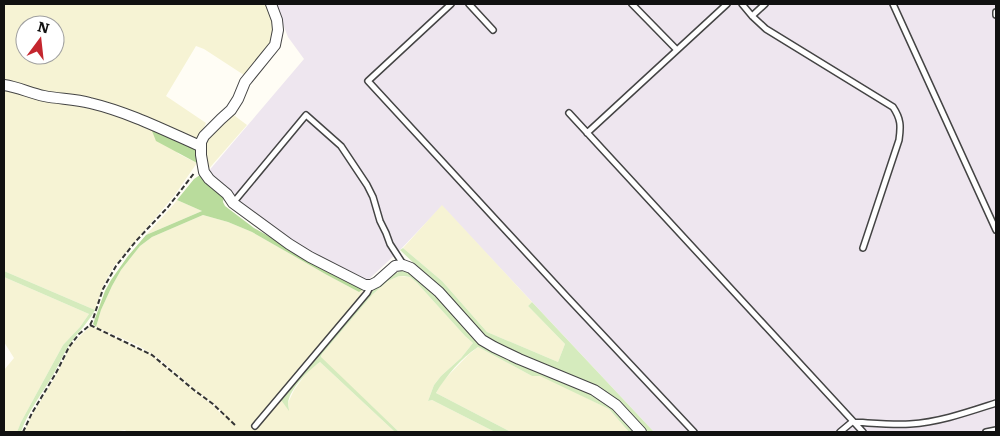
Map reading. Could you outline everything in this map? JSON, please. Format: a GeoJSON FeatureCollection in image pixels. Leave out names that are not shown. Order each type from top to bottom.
{"type":"FeatureCollection","features":[{"type":"Feature","properties":{"kind":"street"},"geometry":{"type":"LineString","coordinates":[[270,4],[277,20],[278,30],[275,45],[245,82],[231,110],[204,136],[201,142],[202,168],[209,178],[233,202],[270,231],[310,257],[365,285],[377,282],[395,266],[403,265],[411,268],[439,292],[482,340],[519,359],[594,390],[616,405],[641,432]]}},
{"type":"Feature","properties":{"kind":"street"},"geometry":{"type":"LineString","coordinates":[[4,85],[45,96],[75,100],[111,109],[200,146]]}},
{"type":"Feature","properties":{"kind":"lane"},"geometry":{"type":"LineString","coordinates":[[451,4],[368,81],[694,432]]}},
{"type":"Feature","properties":{"kind":"lane"},"geometry":{"type":"LineString","coordinates":[[469,4],[493,30]]}},
{"type":"Feature","properties":{"kind":"lane"},"geometry":{"type":"LineString","coordinates":[[632,4],[677,50]]}},
{"type":"Feature","properties":{"kind":"lane"},"geometry":{"type":"LineString","coordinates":[[587,132],[727,4]]}},
{"type":"Feature","properties":{"kind":"lane"},"geometry":{"type":"LineString","coordinates":[[742,4],[766,29],[893,107],[899,116],[901,128],[899,140],[863,248]]}},
{"type":"Feature","properties":{"kind":"lane"},"geometry":{"type":"LineString","coordinates":[[752,16],[765,4]]}},
{"type":"Feature","properties":{"kind":"lane"},"geometry":{"type":"LineString","coordinates":[[893,4],[996,229]]}},
{"type":"Feature","properties":{"kind":"lane"},"geometry":{"type":"LineString","coordinates":[[569,113],[862,432]]}},
{"type":"Feature","properties":{"kind":"lane"},"geometry":{"type":"LineString","coordinates":[[233,202],[306,115],[341,146],[367,185],[390,244],[403,265]]}},
{"type":"Feature","properties":{"kind":"lane"},"geometry":{"type":"LineString","coordinates":[[255,426],[367,293],[371,285]]}},
{"type":"Feature","properties":{"kind":"lane"},"geometry":{"type":"LineString","coordinates":[[840,432],[852,422],[911,424],[941,420],[996,403]]}},
{"type":"Feature","properties":{"kind":"lane"},"geometry":{"type":"LineString","coordinates":[[988,432],[996,430]]}},
{"type":"Feature","properties":{"kind":"path"},"geometry":{"type":"LineString","coordinates":[[23,432],[69,347],[79,334],[90,325],[103,289],[116,266],[168,207],[194,173],[202,168]]}},
{"type":"Feature","properties":{"kind":"path"},"geometry":{"type":"LineString","coordinates":[[90,325],[152,355],[213,404],[235,425]]}},
{"type":"Feature","properties":{"kind":"shaded area"},"geometry":{"type":"Polygon","coordinates":[[[4,4],[269,4],[276,38],[247,77],[204,49],[196,46],[166,96],[206,123],[197,144],[151,121],[4,83],[4,4]]]}},
{"type":"Feature","properties":{"kind":"shaded area"},"geometry":{"type":"Polygon","coordinates":[[[275,4],[996,4],[996,432],[654,432],[442,206],[367,281],[328,265],[272,230],[207,173],[304,59],[288,37],[275,4]]]}},
{"type":"Feature","properties":{"kind":"shaded area"},"geometry":{"type":"Polygon","coordinates":[[[4,88],[93,105],[150,126],[179,154],[197,163],[174,196],[114,266],[103,286],[95,310],[4,271],[4,88]]]}},
{"type":"Feature","properties":{"kind":"shaded area"},"geometry":{"type":"Polygon","coordinates":[[[231,113],[247,125],[206,172],[202,148],[211,131],[231,113]]]}},
{"type":"Feature","properties":{"kind":"shaded area"},"geometry":{"type":"Polygon","coordinates":[[[177,200],[202,211],[146,235],[174,204],[177,200]]]}},
{"type":"Feature","properties":{"kind":"shaded area"},"geometry":{"type":"Polygon","coordinates":[[[442,205],[532,302],[528,306],[565,344],[558,362],[487,332],[442,281],[403,248],[442,205]]]}},
{"type":"Feature","properties":{"kind":"shaded area"},"geometry":{"type":"Polygon","coordinates":[[[203,215],[228,222],[252,232],[359,292],[364,289],[359,298],[295,372],[300,376],[281,400],[289,410],[288,403],[294,390],[308,371],[320,362],[395,432],[127,432],[125,430],[119,431],[121,432],[24,432],[70,347],[91,326],[152,355],[213,405],[222,415],[224,414],[152,354],[137,345],[96,327],[101,310],[112,286],[121,270],[140,246],[152,237],[203,215]]]}},
{"type":"Feature","properties":{"kind":"shaded area"},"geometry":{"type":"Polygon","coordinates":[[[399,276],[410,277],[417,283],[473,343],[434,385],[428,401],[432,400],[495,432],[399,432],[321,358],[322,354],[373,294],[388,281],[399,276]]]}},
{"type":"Feature","properties":{"kind":"shaded area"},"geometry":{"type":"Polygon","coordinates":[[[4,277],[89,314],[63,345],[17,432],[4,432],[4,370],[14,358],[4,342],[4,277]]]}},
{"type":"Feature","properties":{"kind":"shaded area"},"geometry":{"type":"Polygon","coordinates":[[[478,347],[532,376],[540,375],[609,409],[629,432],[511,432],[436,393],[443,381],[478,347]]]}},
{"type":"Feature","properties":{"kind":"green space"},"geometry":{"type":"Polygon","coordinates":[[[150,126],[197,150],[197,163],[156,141],[150,126]]]}},
{"type":"Feature","properties":{"kind":"green space"},"geometry":{"type":"Polygon","coordinates":[[[200,175],[204,176],[224,195],[223,202],[225,206],[254,228],[364,289],[359,292],[252,232],[228,222],[203,215],[152,237],[140,246],[121,270],[112,286],[101,310],[96,327],[93,324],[105,291],[128,256],[146,235],[202,211],[177,200],[194,179],[200,175]]]}},
{"type":"Feature","properties":{"kind":"green space"},"geometry":{"type":"Polygon","coordinates":[[[403,248],[442,281],[487,332],[558,362],[565,344],[528,306],[532,302],[654,432],[643,432],[610,395],[587,382],[532,360],[485,338],[447,295],[400,250],[403,248]]]}},
{"type":"Feature","properties":{"kind":"green space"},"geometry":{"type":"Polygon","coordinates":[[[4,271],[95,310],[68,348],[31,410],[21,432],[17,432],[21,422],[63,345],[89,314],[4,277],[4,271]]]}},
{"type":"Feature","properties":{"kind":"green space"},"geometry":{"type":"Polygon","coordinates":[[[401,271],[409,272],[425,284],[463,325],[592,393],[612,407],[634,432],[629,432],[609,409],[540,376],[532,376],[478,347],[454,368],[436,393],[511,432],[495,432],[432,400],[428,401],[434,385],[473,343],[417,283],[410,277],[404,276],[388,281],[373,294],[321,357],[399,432],[395,432],[320,362],[292,391],[288,403],[289,411],[281,400],[313,359],[374,287],[388,276],[401,271]]]}}]}
